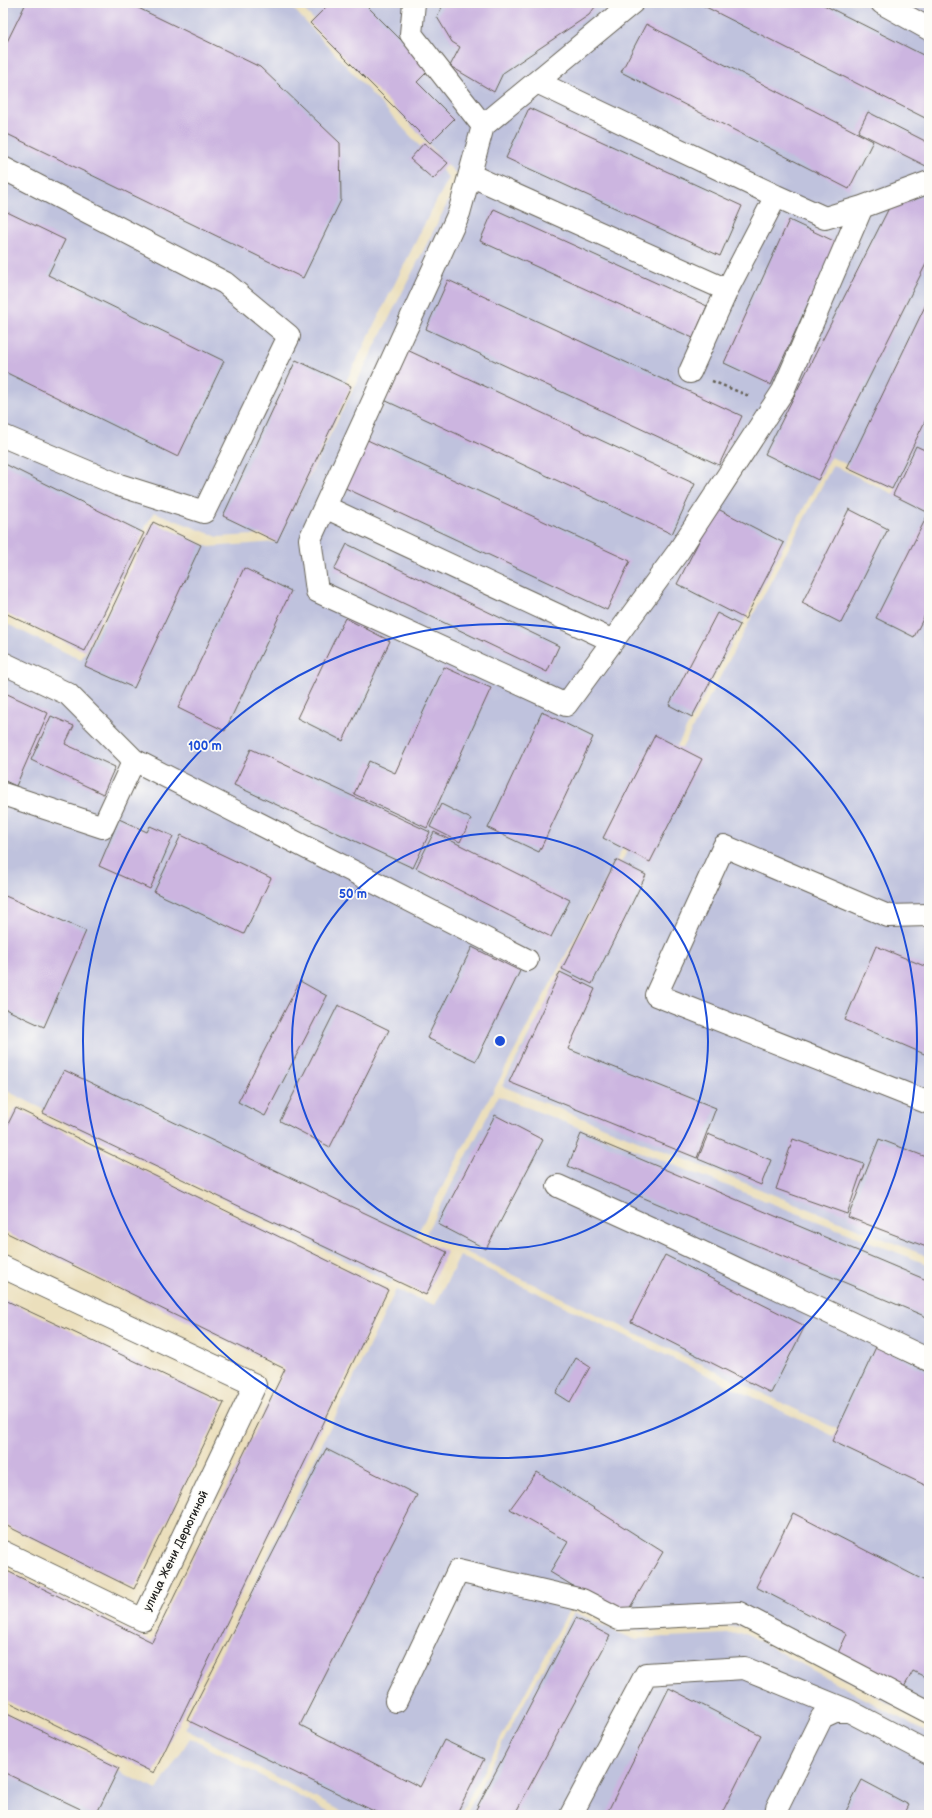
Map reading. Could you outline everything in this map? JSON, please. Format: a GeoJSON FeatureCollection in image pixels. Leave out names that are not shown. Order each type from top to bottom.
{"type":"FeatureCollection","features":[{"type":"Feature","properties":{"kind":"street"},"geometry":{"type":"LineString","coordinates":[[414,3],[411,34],[483,126]]}},
{"type":"Feature","properties":{"kind":"street"},"geometry":{"type":"LineString","coordinates":[[632,3],[483,126],[459,213],[310,539],[317,591],[566,705],[678,552],[783,391],[862,207]]}},
{"type":"Feature","properties":{"kind":"street"},"geometry":{"type":"LineString","coordinates":[[882,3],[929,29]]}},
{"type":"Feature","properties":{"kind":"street"},"geometry":{"type":"LineString","coordinates":[[536,82],[825,218],[862,207],[929,182]]}},
{"type":"Feature","properties":{"kind":"street"},"geometry":{"type":"LineString","coordinates":[[3,168],[225,283],[289,336],[204,512],[119,484],[3,436]]}},
{"type":"Feature","properties":{"kind":"street"},"geometry":{"type":"LineString","coordinates":[[470,175],[727,290]]}},
{"type":"Feature","properties":{"kind":"street"},"geometry":{"type":"LineString","coordinates":[[690,372],[727,290],[776,196]]}},
{"type":"Feature","properties":{"kind":"street"},"geometry":{"type":"LineString","coordinates":[[325,507],[613,641]]}},
{"type":"Feature","properties":{"kind":"street"},"geometry":{"type":"LineString","coordinates":[[3,663],[68,694],[134,760],[528,960]]}},
{"type":"Feature","properties":{"kind":"street"},"geometry":{"type":"LineString","coordinates":[[3,794],[103,827],[134,760]]}},
{"type":"Feature","properties":{"kind":"street"},"geometry":{"type":"LineString","coordinates":[[929,915],[888,916],[724,846],[656,995],[929,1103]]}},
{"type":"Feature","properties":{"kind":"street"},"geometry":{"type":"LineString","coordinates":[[558,1186],[666,1235],[929,1360]]}},
{"type":"Feature","properties":{"kind":"street","name":"улица Жени Дерюгиной"},"geometry":{"type":"LineString","coordinates":[[3,1267],[255,1385],[143,1620],[3,1552]]}},
{"type":"Feature","properties":{"kind":"street"},"geometry":{"type":"LineString","coordinates":[[396,1700],[458,1571],[582,1600],[619,1619],[739,1613],[929,1712]]}},
{"type":"Feature","properties":{"kind":"street"},"geometry":{"type":"LineString","coordinates":[[570,1815],[646,1674],[744,1668],[849,1711],[929,1753]]}},
{"type":"Feature","properties":{"kind":"street"},"geometry":{"type":"LineString","coordinates":[[776,1815],[777,1808],[822,1717],[835,1712],[849,1711]]}},
{"type":"Feature","properties":{"kind":"path"},"geometry":{"type":"LineString","coordinates":[[690,372],[774,406]]}},
{"type":"Feature","properties":{"kind":"shaded area"},"geometry":{"type":"Polygon","coordinates":[[[3,3],[283,3],[291,6],[449,178],[430,213],[270,534],[218,537],[154,512],[76,647],[3,612],[3,3]]]}},
{"type":"Feature","properties":{"kind":"shaded area"},"geometry":{"type":"Polygon","coordinates":[[[298,3],[929,3],[929,503],[831,457],[391,1283],[3,1089],[3,622],[81,660],[158,524],[209,547],[276,542],[460,178],[298,3]]]}},
{"type":"Feature","properties":{"kind":"shaded area"},"geometry":{"type":"Polygon","coordinates":[[[833,465],[929,511],[929,1257],[502,1086],[833,465]]]}},
{"type":"Feature","properties":{"kind":"shaded area"},"geometry":{"type":"Polygon","coordinates":[[[498,1096],[929,1265],[929,1473],[426,1233],[498,1096]]]}},
{"type":"Feature","properties":{"kind":"shaded area"},"geometry":{"type":"Polygon","coordinates":[[[460,1256],[929,1482],[929,1724],[746,1626],[630,1631],[573,1603],[460,1815],[348,1815],[185,1729],[396,1290],[435,1305],[460,1256]]]}},
{"type":"Feature","properties":{"kind":"shaded area"},"geometry":{"type":"Polygon","coordinates":[[[574,1612],[633,1639],[745,1633],[929,1734],[929,1815],[466,1815],[506,1736],[574,1612]]]}},
{"type":"Feature","properties":{"kind":"shaded area"},"geometry":{"type":"Polygon","coordinates":[[[3,1714],[157,1790],[190,1738],[334,1815],[3,1815],[3,1714]]]}},
{"type":"Feature","properties":{"kind":"building"},"geometry":{"type":"Polygon","coordinates":[[[26,3],[128,3],[260,67],[340,143],[341,200],[303,278],[3,132],[3,50],[26,3]]]}},
{"type":"Feature","properties":{"kind":"building"},"geometry":{"type":"Polygon","coordinates":[[[330,3],[364,3],[430,69],[417,82],[454,119],[430,143],[310,23],[330,3]]]}},
{"type":"Feature","properties":{"kind":"building"},"geometry":{"type":"Polygon","coordinates":[[[444,3],[598,3],[589,15],[503,73],[494,92],[450,66],[460,47],[452,42],[437,17],[444,3]]]}},
{"type":"Feature","properties":{"kind":"building"},"geometry":{"type":"Polygon","coordinates":[[[698,3],[820,3],[929,58],[929,120],[698,3]]]}},
{"type":"Feature","properties":{"kind":"building"},"geometry":{"type":"Polygon","coordinates":[[[646,24],[873,141],[849,189],[621,72],[646,24]]]}},
{"type":"Feature","properties":{"kind":"building"},"geometry":{"type":"Polygon","coordinates":[[[529,108],[742,206],[720,256],[506,158],[529,108]]]}},
{"type":"Feature","properties":{"kind":"building"},"geometry":{"type":"Polygon","coordinates":[[[868,112],[929,143],[929,159],[926,166],[858,132],[868,112]]]}},
{"type":"Feature","properties":{"kind":"building"},"geometry":{"type":"Polygon","coordinates":[[[424,143],[448,163],[433,179],[410,159],[424,143]]]}},
{"type":"Feature","properties":{"kind":"building"},"geometry":{"type":"Polygon","coordinates":[[[929,194],[929,266],[926,264],[818,480],[765,454],[890,206],[929,194]]]}},
{"type":"Feature","properties":{"kind":"building"},"geometry":{"type":"Polygon","coordinates":[[[494,209],[707,306],[693,338],[480,241],[494,209]]]}},
{"type":"Feature","properties":{"kind":"building"},"geometry":{"type":"Polygon","coordinates":[[[3,210],[65,240],[48,275],[224,361],[178,457],[3,371],[3,210]]]}},
{"type":"Feature","properties":{"kind":"building"},"geometry":{"type":"Polygon","coordinates":[[[789,220],[836,242],[771,385],[724,363],[789,220]]]}},
{"type":"Feature","properties":{"kind":"building"},"geometry":{"type":"Polygon","coordinates":[[[448,280],[742,416],[719,465],[426,329],[448,280]]]}},
{"type":"Feature","properties":{"kind":"building"},"geometry":{"type":"Polygon","coordinates":[[[929,298],[929,413],[892,489],[847,468],[929,298]]]}},
{"type":"Feature","properties":{"kind":"building"},"geometry":{"type":"Polygon","coordinates":[[[405,349],[695,484],[672,534],[382,399],[405,349]]]}},
{"type":"Feature","properties":{"kind":"building"},"geometry":{"type":"Polygon","coordinates":[[[296,360],[351,386],[277,542],[223,516],[296,360]]]}},
{"type":"Feature","properties":{"kind":"building"},"geometry":{"type":"Polygon","coordinates":[[[363,438],[630,561],[607,610],[341,486],[363,438]]]}},
{"type":"Feature","properties":{"kind":"building"},"geometry":{"type":"Polygon","coordinates":[[[916,446],[929,452],[929,513],[893,495],[916,446]]]}},
{"type":"Feature","properties":{"kind":"building"},"geometry":{"type":"Polygon","coordinates":[[[3,463],[144,533],[85,651],[3,612],[3,463]]]}},
{"type":"Feature","properties":{"kind":"building"},"geometry":{"type":"Polygon","coordinates":[[[716,508],[784,543],[745,619],[677,584],[716,508]]]}},
{"type":"Feature","properties":{"kind":"building"},"geometry":{"type":"Polygon","coordinates":[[[849,509],[888,529],[841,623],[802,603],[849,509]]]}},
{"type":"Feature","properties":{"kind":"building"},"geometry":{"type":"Polygon","coordinates":[[[927,516],[929,517],[929,607],[914,637],[876,618],[927,516]]]}},
{"type":"Feature","properties":{"kind":"building"},"geometry":{"type":"Polygon","coordinates":[[[153,522],[201,545],[134,688],[85,666],[153,522]]]}},
{"type":"Feature","properties":{"kind":"building"},"geometry":{"type":"Polygon","coordinates":[[[347,544],[559,646],[547,672],[334,570],[347,544]]]}},
{"type":"Feature","properties":{"kind":"building"},"geometry":{"type":"Polygon","coordinates":[[[244,568],[291,591],[225,731],[178,708],[244,568]]]}},
{"type":"Feature","properties":{"kind":"building"},"geometry":{"type":"Polygon","coordinates":[[[717,613],[740,625],[692,717],[669,705],[717,613]]]}},
{"type":"Feature","properties":{"kind":"building"},"geometry":{"type":"Polygon","coordinates":[[[345,618],[390,641],[343,741],[297,718],[345,618]]]}},
{"type":"Feature","properties":{"kind":"building"},"geometry":{"type":"Polygon","coordinates":[[[444,667],[491,688],[427,828],[354,794],[369,761],[395,773],[444,667]]]}},
{"type":"Feature","properties":{"kind":"building"},"geometry":{"type":"Polygon","coordinates":[[[3,692],[48,713],[16,786],[3,780],[3,692]]]}},
{"type":"Feature","properties":{"kind":"building"},"geometry":{"type":"Polygon","coordinates":[[[542,712],[593,737],[539,852],[488,828],[542,712]]]}},
{"type":"Feature","properties":{"kind":"building"},"geometry":{"type":"Polygon","coordinates":[[[51,716],[74,726],[65,744],[115,767],[103,794],[31,760],[51,716]]]}},
{"type":"Feature","properties":{"kind":"building"},"geometry":{"type":"Polygon","coordinates":[[[655,735],[702,759],[650,862],[603,838],[655,735]]]}},
{"type":"Feature","properties":{"kind":"building"},"geometry":{"type":"Polygon","coordinates":[[[251,749],[430,832],[413,868],[234,785],[251,749]]]}},
{"type":"Feature","properties":{"kind":"building"},"geometry":{"type":"Polygon","coordinates":[[[441,804],[471,819],[460,842],[430,827],[441,804]]]}},
{"type":"Feature","properties":{"kind":"building"},"geometry":{"type":"Polygon","coordinates":[[[119,819],[147,832],[150,826],[173,836],[150,889],[99,866],[119,819]]]}},
{"type":"Feature","properties":{"kind":"building"},"geometry":{"type":"Polygon","coordinates":[[[434,832],[570,900],[551,937],[416,868],[434,832]]]}},
{"type":"Feature","properties":{"kind":"building"},"geometry":{"type":"Polygon","coordinates":[[[181,835],[271,878],[244,934],[154,892],[181,835]]]}},
{"type":"Feature","properties":{"kind":"building"},"geometry":{"type":"Polygon","coordinates":[[[616,860],[646,875],[592,984],[562,969],[616,860]]]}},
{"type":"Feature","properties":{"kind":"building"},"geometry":{"type":"Polygon","coordinates":[[[3,895],[86,931],[44,1027],[3,1008],[3,895]]]}},
{"type":"Feature","properties":{"kind":"building"},"geometry":{"type":"Polygon","coordinates":[[[876,946],[929,968],[929,1056],[845,1020],[876,946]]]}},
{"type":"Feature","properties":{"kind":"building"},"geometry":{"type":"Polygon","coordinates":[[[472,947],[520,971],[476,1061],[427,1038],[472,947]]]}},
{"type":"Feature","properties":{"kind":"building"},"geometry":{"type":"Polygon","coordinates":[[[560,972],[595,989],[568,1049],[716,1108],[697,1158],[509,1082],[560,972]]]}},
{"type":"Feature","properties":{"kind":"building"},"geometry":{"type":"Polygon","coordinates":[[[300,981],[327,996],[265,1116],[238,1102],[300,981]]]}},
{"type":"Feature","properties":{"kind":"building"},"geometry":{"type":"Polygon","coordinates":[[[338,1005],[389,1030],[330,1147],[280,1121],[338,1005]]]}},
{"type":"Feature","properties":{"kind":"building"},"geometry":{"type":"Polygon","coordinates":[[[64,1070],[447,1252],[426,1295],[43,1113],[64,1070]]]}},
{"type":"Feature","properties":{"kind":"building"},"geometry":{"type":"Polygon","coordinates":[[[16,1108],[388,1290],[154,1773],[3,1699],[3,1569],[152,1642],[285,1369],[3,1231],[3,1134],[16,1108]]]}},
{"type":"Feature","properties":{"kind":"building"},"geometry":{"type":"Polygon","coordinates":[[[495,1115],[543,1140],[486,1249],[438,1224],[495,1115]]]}},
{"type":"Feature","properties":{"kind":"building"},"geometry":{"type":"Polygon","coordinates":[[[581,1134],[929,1281],[929,1318],[568,1166],[581,1134]]]}},
{"type":"Feature","properties":{"kind":"building"},"geometry":{"type":"Polygon","coordinates":[[[708,1134],[771,1160],[761,1185],[698,1159],[708,1134]]]}},
{"type":"Feature","properties":{"kind":"building"},"geometry":{"type":"Polygon","coordinates":[[[793,1139],[864,1164],[847,1214],[776,1189],[793,1139]]]}},
{"type":"Feature","properties":{"kind":"building"},"geometry":{"type":"Polygon","coordinates":[[[879,1139],[929,1158],[929,1248],[848,1217],[879,1139]]]}},
{"type":"Feature","properties":{"kind":"building"},"geometry":{"type":"Polygon","coordinates":[[[665,1255],[805,1326],[771,1393],[631,1322],[665,1255]]]}},
{"type":"Feature","properties":{"kind":"building"},"geometry":{"type":"Polygon","coordinates":[[[3,1299],[224,1403],[134,1589],[3,1524],[3,1299]]]}},
{"type":"Feature","properties":{"kind":"building"},"geometry":{"type":"Polygon","coordinates":[[[876,1347],[929,1373],[929,1487],[832,1441],[876,1347]]]}},
{"type":"Feature","properties":{"kind":"building"},"geometry":{"type":"Polygon","coordinates":[[[576,1358],[590,1367],[570,1402],[556,1393],[576,1358]]]}},
{"type":"Feature","properties":{"kind":"building"},"geometry":{"type":"Polygon","coordinates":[[[326,1449],[417,1495],[300,1725],[420,1787],[444,1740],[484,1759],[456,1815],[382,1815],[187,1720],[326,1449]]]}},
{"type":"Feature","properties":{"kind":"building"},"geometry":{"type":"Polygon","coordinates":[[[537,1472],[663,1552],[629,1609],[613,1610],[550,1572],[568,1542],[510,1509],[537,1472]]]}},
{"type":"Feature","properties":{"kind":"building"},"geometry":{"type":"Polygon","coordinates":[[[793,1513],[929,1583],[929,1679],[913,1671],[903,1689],[837,1655],[847,1634],[756,1587],[793,1513]]]}},
{"type":"Feature","properties":{"kind":"building"},"geometry":{"type":"Polygon","coordinates":[[[576,1618],[610,1636],[517,1810],[528,1815],[473,1815],[576,1618]]]}},
{"type":"Feature","properties":{"kind":"building"},"geometry":{"type":"Polygon","coordinates":[[[669,1688],[761,1735],[721,1815],[606,1815],[669,1688]]]}},
{"type":"Feature","properties":{"kind":"building"},"geometry":{"type":"Polygon","coordinates":[[[3,1712],[119,1768],[96,1815],[93,1815],[3,1772],[3,1712]]]}},
{"type":"Feature","properties":{"kind":"building"},"geometry":{"type":"Polygon","coordinates":[[[862,1780],[909,1805],[904,1815],[844,1815],[862,1780]]]}}]}
